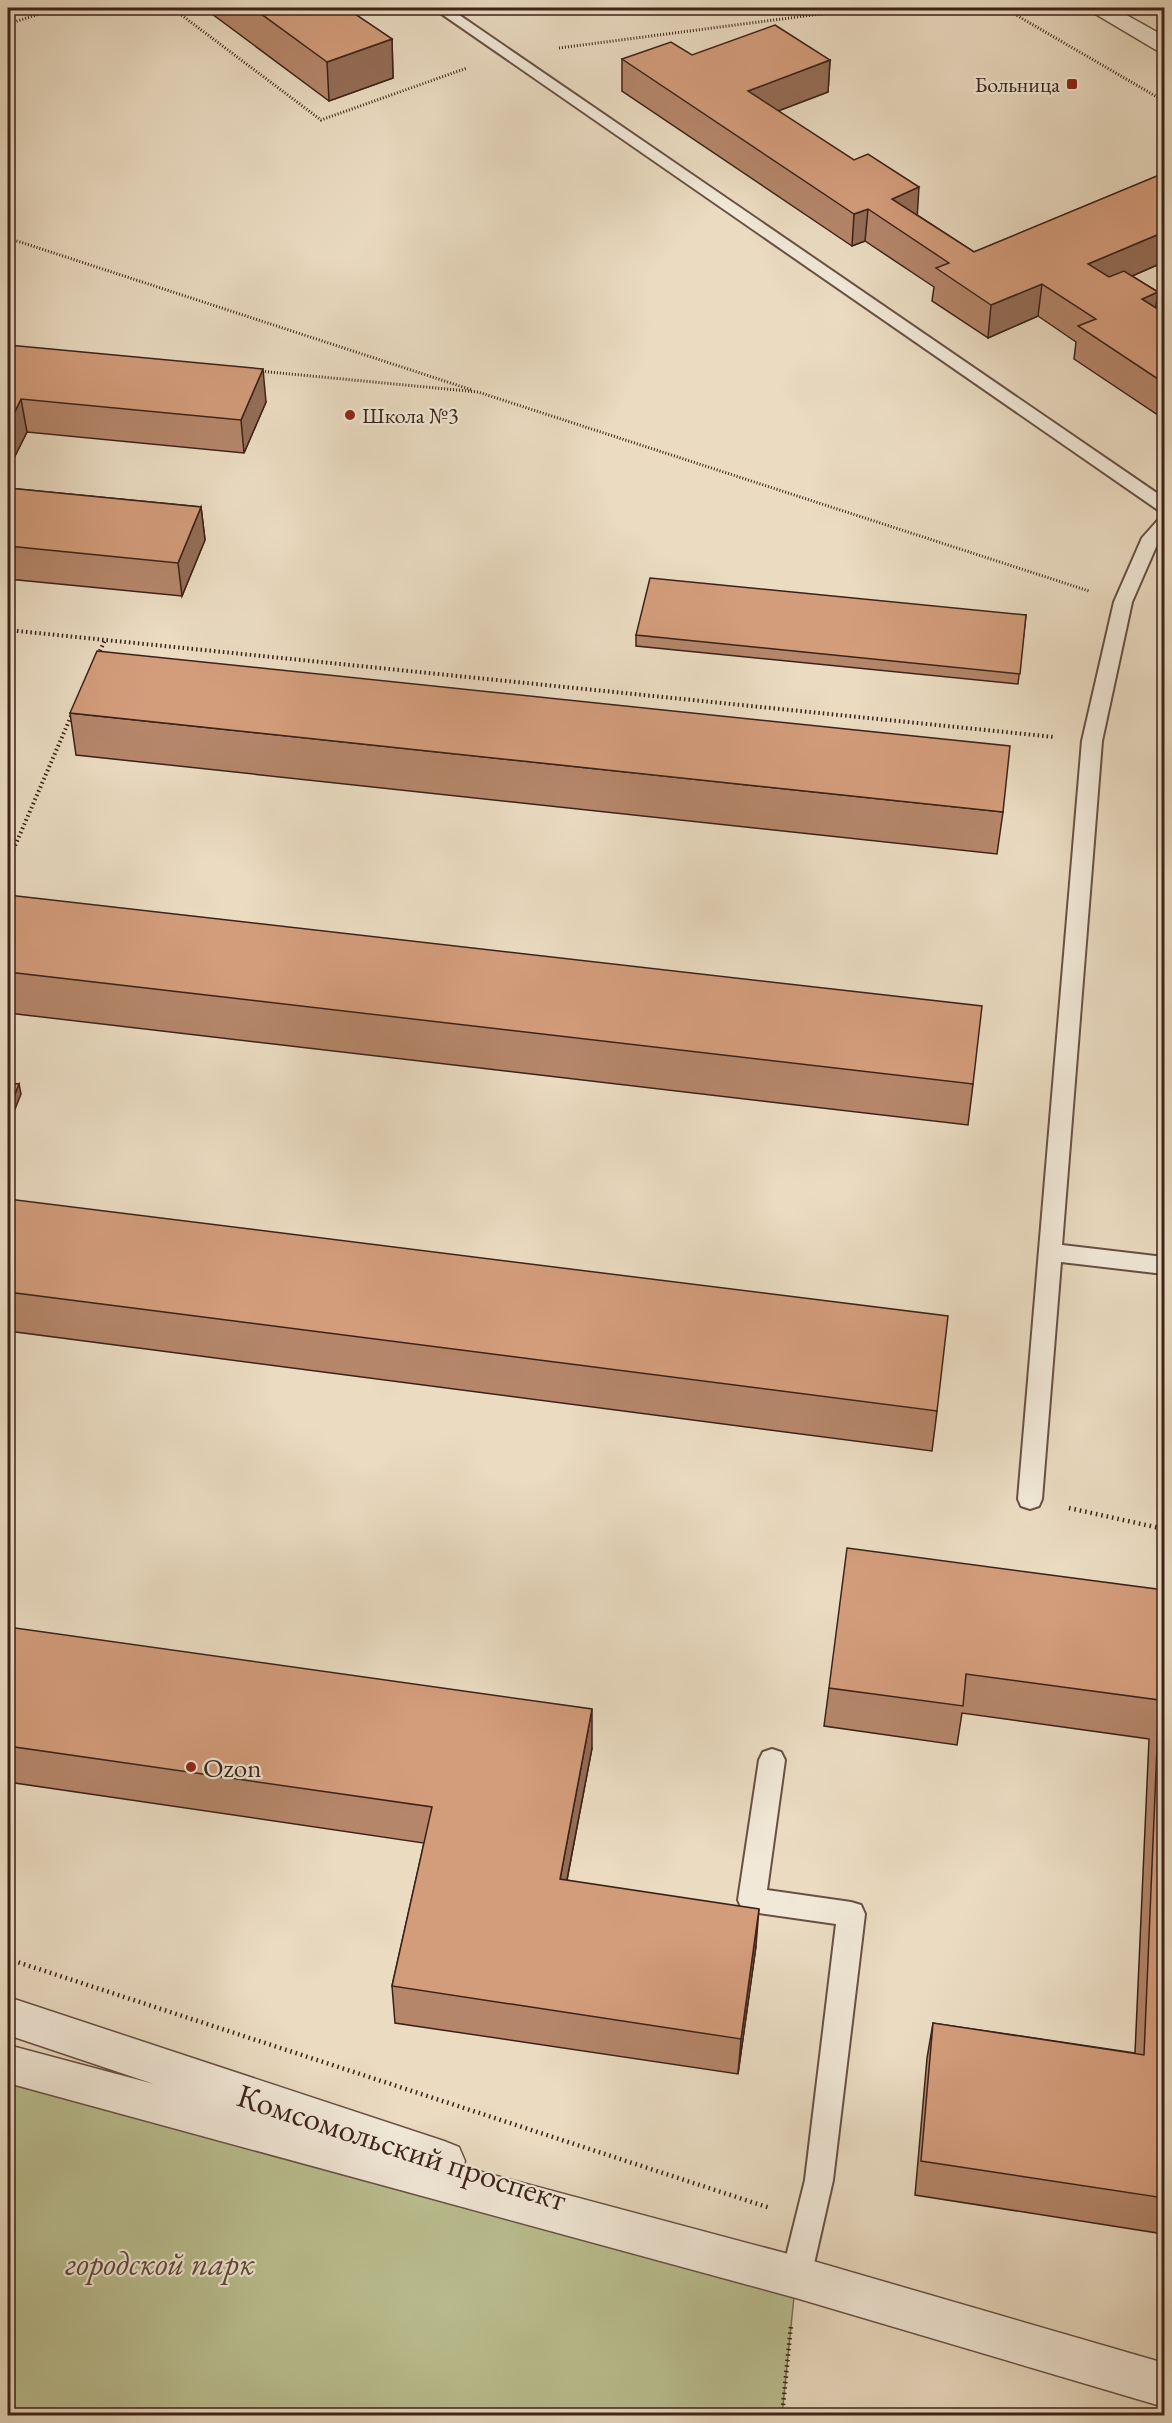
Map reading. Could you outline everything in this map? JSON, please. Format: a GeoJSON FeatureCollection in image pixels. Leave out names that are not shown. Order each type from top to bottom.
{"type":"FeatureCollection","features":[{"type":"Feature","properties":{"kind":"street"},"geometry":{"type":"LineString","coordinates":[[1098,8],[1164,45]]}},
{"type":"Feature","properties":{"kind":"street","name":"Комсомольский проспект"},"geometry":{"type":"LineString","coordinates":[[8,2016],[796,2277]]}},
{"type":"Feature","properties":{"kind":"street","name":"Комсомольский проспект"},"geometry":{"type":"LineString","coordinates":[[8,2064],[796,2277],[1164,2385]]}},
{"type":"Feature","properties":{"kind":"lane"},"geometry":{"type":"LineString","coordinates":[[440,8],[1164,506]]}},
{"type":"Feature","properties":{"kind":"lane"},"geometry":{"type":"LineString","coordinates":[[1030,1499],[1092,741],[1124,602],[1151,538],[1164,524]]}},
{"type":"Feature","properties":{"kind":"lane"},"geometry":{"type":"LineString","coordinates":[[1050,1252],[1164,1266]]}},
{"type":"Feature","properties":{"kind":"lane"},"geometry":{"type":"LineString","coordinates":[[772,1760],[752,1900],[851,1914],[819,2180],[796,2277]]}},
{"type":"Feature","properties":{"kind":"path"},"geometry":{"type":"LineString","coordinates":[[8,24],[58,8]]}},
{"type":"Feature","properties":{"kind":"path"},"geometry":{"type":"LineString","coordinates":[[1004,8],[1164,101]]}},
{"type":"Feature","properties":{"kind":"path"},"geometry":{"type":"LineString","coordinates":[[8,238],[1124,602]]}},
{"type":"Feature","properties":{"kind":"path"},"geometry":{"type":"LineString","coordinates":[[255,371],[478,392]]}},
{"type":"Feature","properties":{"kind":"path"},"geometry":{"type":"LineString","coordinates":[[8,630],[1092,741]]}},
{"type":"Feature","properties":{"kind":"path"},"geometry":{"type":"LineString","coordinates":[[96,660],[105,640]]}},
{"type":"Feature","properties":{"kind":"path"},"geometry":{"type":"LineString","coordinates":[[8,862],[73,712]]}},
{"type":"Feature","properties":{"kind":"path"},"geometry":{"type":"LineString","coordinates":[[1030,1499],[1164,1529]]}},
{"type":"Feature","properties":{"kind":"path"},"geometry":{"type":"LineString","coordinates":[[8,1959],[810,2221]]}},
{"type":"Feature","properties":{"kind":"path"},"geometry":{"type":"LineString","coordinates":[[782,2415],[796,2277]]}},
{"type":"Feature","properties":{"kind":"green space","name":"городской парк"},"geometry":{"type":"Polygon","coordinates":[[[8,2064],[796,2277],[782,2415],[8,2415],[8,2064]]]}},
{"type":"Feature","properties":{"kind":"building"},"geometry":{"type":"Polygon","coordinates":[[[253,8],[346,8],[392,39],[327,62],[253,8]]]}},
{"type":"Feature","properties":{"kind":"building"},"geometry":{"type":"Polygon","coordinates":[[[775,25],[830,60],[748,91],[854,160],[868,154],[919,187],[892,199],[974,252],[1164,173],[1164,232],[1088,264],[1109,277],[1124,271],[1158,292],[1142,299],[1164,313],[1164,383],[1078,326],[1096,319],[1042,284],[991,305],[936,268],[949,263],[868,209],[854,214],[622,59],[671,42],[692,55],[775,25]]]}},
{"type":"Feature","properties":{"kind":"building"},"geometry":{"type":"Polygon","coordinates":[[[8,345],[263,369],[241,420],[21,399],[8,426],[8,345]]]}},
{"type":"Feature","properties":{"kind":"building"},"geometry":{"type":"Polygon","coordinates":[[[8,488],[201,507],[178,563],[8,546],[8,488]]]}},
{"type":"Feature","properties":{"kind":"building"},"geometry":{"type":"Polygon","coordinates":[[[650,578],[1026,615],[1020,674],[636,635],[650,578]]]}},
{"type":"Feature","properties":{"kind":"building"},"geometry":{"type":"Polygon","coordinates":[[[97,651],[1010,746],[1003,812],[70,713],[97,651]]]}},
{"type":"Feature","properties":{"kind":"building"},"geometry":{"type":"Polygon","coordinates":[[[8,895],[982,1006],[973,1084],[8,972],[8,895]]]}},
{"type":"Feature","properties":{"kind":"building"},"geometry":{"type":"Polygon","coordinates":[[[8,1083],[19,1084],[8,1111],[8,1083]]]}},
{"type":"Feature","properties":{"kind":"building"},"geometry":{"type":"Polygon","coordinates":[[[8,1199],[948,1316],[937,1411],[8,1292],[8,1199]]]}},
{"type":"Feature","properties":{"kind":"building"},"geometry":{"type":"Polygon","coordinates":[[[847,1548],[1164,1590],[1164,2198],[921,2161],[933,2023],[1144,2055],[1159,1700],[966,1674],[963,1706],[829,1688],[847,1548]]]}},
{"type":"Feature","properties":{"kind":"building"},"geometry":{"type":"Polygon","coordinates":[[[8,1627],[592,1709],[560,1879],[759,1909],[741,2039],[392,1986],[432,1807],[8,1746],[8,1627]]]}},
{"type":"Feature","properties":{"kind":"place","name":"Больница"},"geometry":{"type":"Point","coordinates":[1072,84]}},
{"type":"Feature","properties":{"kind":"place","name":"Школа №3"},"geometry":{"type":"Point","coordinates":[350,415]}},
{"type":"Feature","properties":{"kind":"place","name":"Ozon"},"geometry":{"type":"Point","coordinates":[191,1767]}}]}
